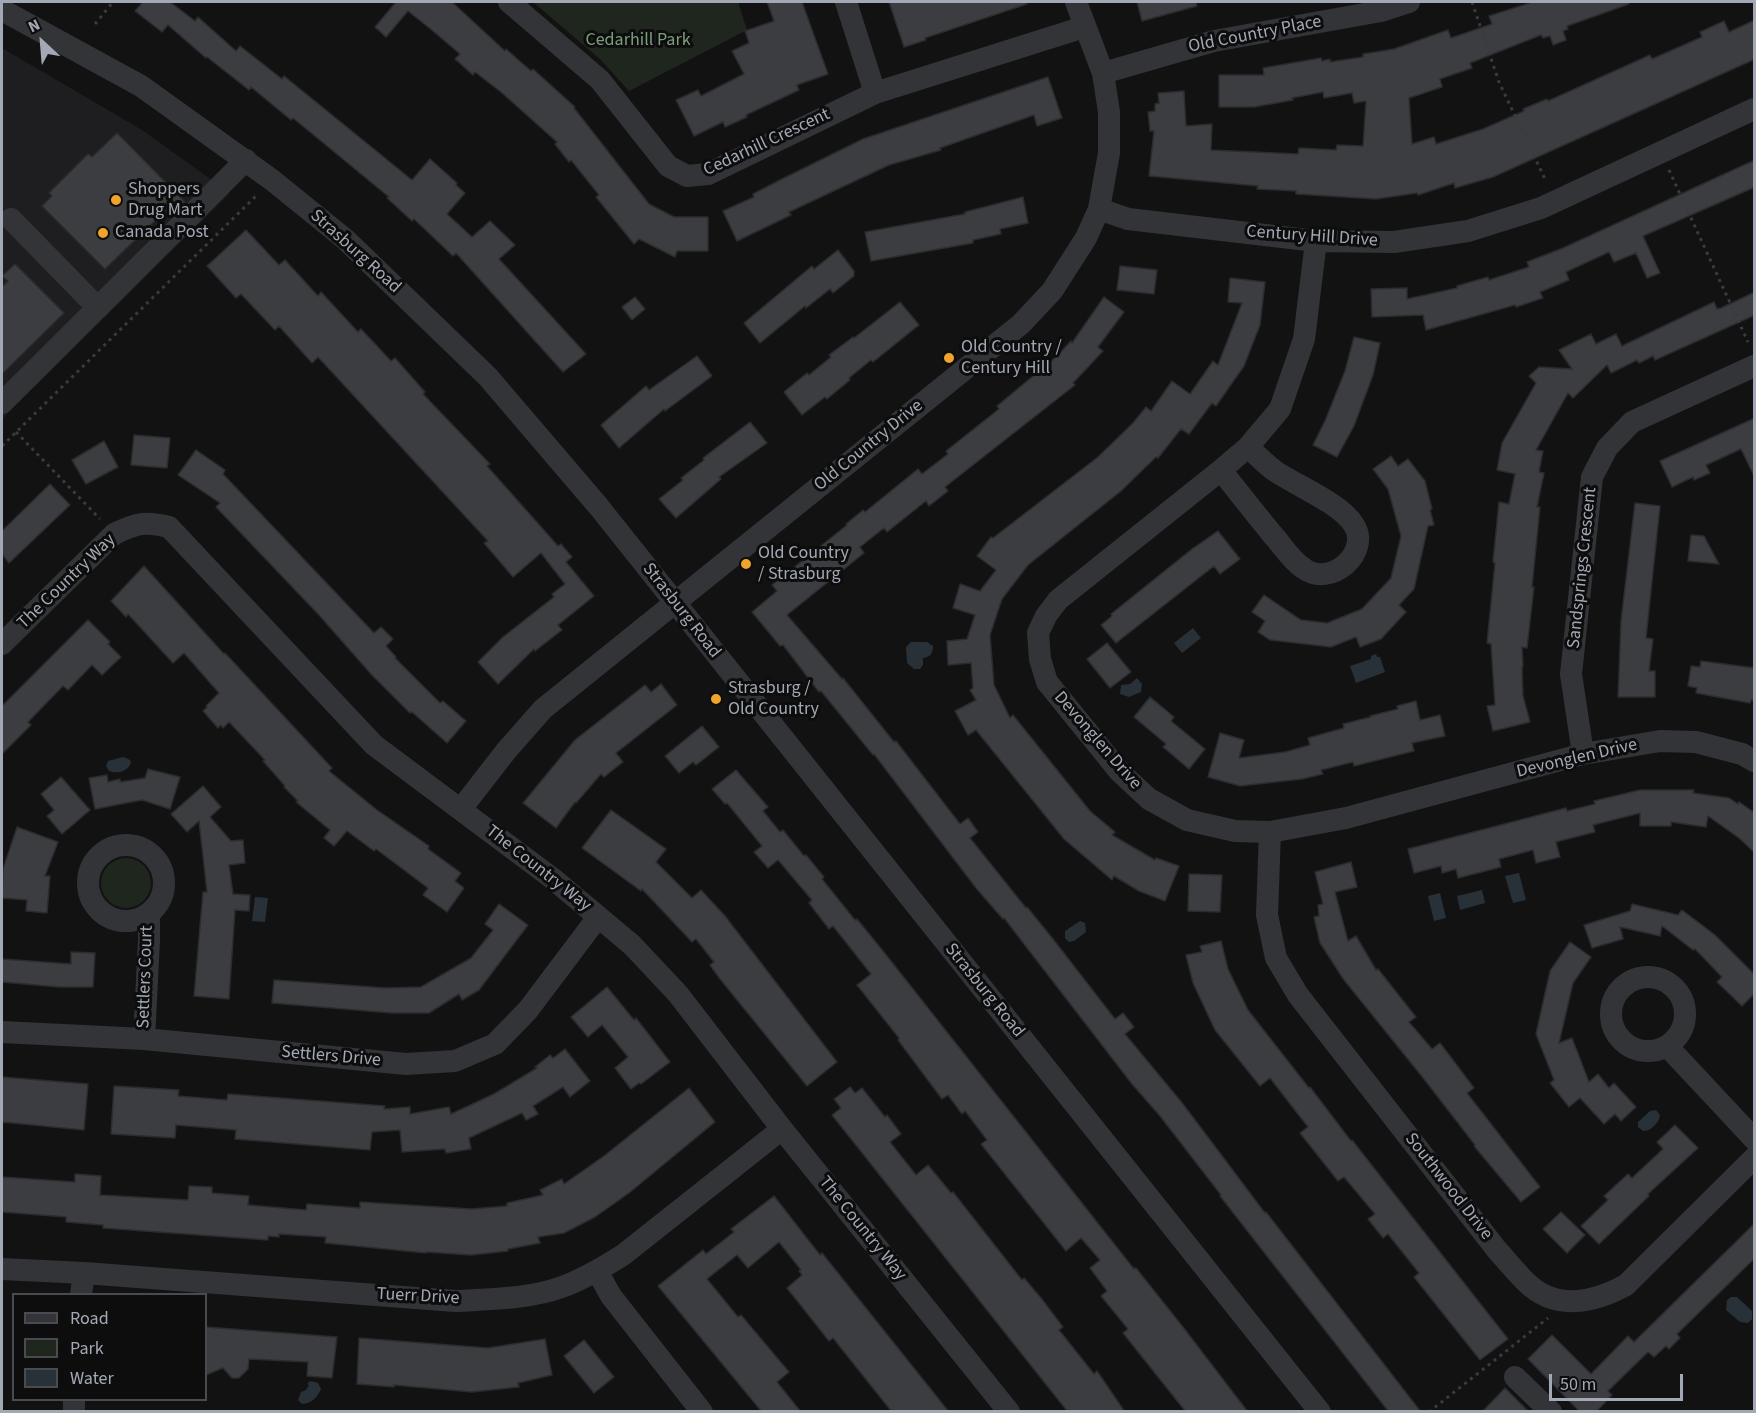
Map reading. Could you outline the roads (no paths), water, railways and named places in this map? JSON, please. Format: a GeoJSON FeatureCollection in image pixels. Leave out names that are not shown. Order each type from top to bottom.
{"type":"FeatureCollection","features":[{"type":"Feature","properties":{"kind":"street","name":"Cedarhill Crescent"},"geometry":{"type":"LineString","coordinates":[[509,2],[600,80],[668,166],[687,176],[708,174],[875,93],[1084,27]]}},
{"type":"Feature","properties":{"kind":"street"},"geometry":{"type":"LineString","coordinates":[[846,2],[875,93]]}},
{"type":"Feature","properties":{"kind":"street","name":"Old Country Drive"},"geometry":{"type":"LineString","coordinates":[[461,809],[506,751],[543,709],[1021,324],[1052,291],[1086,238],[1099,209],[1108,153],[1108,112],[1103,73],[1076,2]]}},
{"type":"Feature","properties":{"kind":"street","name":"Old Country Place"},"geometry":{"type":"LineString","coordinates":[[1103,73],[1214,41],[1381,11],[1409,2]]}},
{"type":"Feature","properties":{"kind":"street","name":"Strasburg Road"},"geometry":{"type":"LineString","coordinates":[[2,10],[141,87],[246,160],[345,239],[488,377],[599,507],[1320,1412]]}},
{"type":"Feature","properties":{"kind":"street","name":"Century Hill Drive"},"geometry":{"type":"LineString","coordinates":[[1099,209],[1128,219],[1316,241],[1394,242],[1468,231],[1540,208],[1755,109]]}},
{"type":"Feature","properties":{"kind":"street"},"geometry":{"type":"LineString","coordinates":[[2,404],[246,160]]}},
{"type":"Feature","properties":{"kind":"street"},"geometry":{"type":"LineString","coordinates":[[11,219],[98,308]]}},
{"type":"Feature","properties":{"kind":"street","name":"Devonglen Drive"},"geometry":{"type":"LineString","coordinates":[[1316,241],[1304,339],[1280,409],[1248,447],[1058,600],[1046,616],[1038,633],[1040,659],[1047,682],[1120,772],[1149,799],[1187,820],[1235,831],[1270,832],[1346,818],[1583,754],[1660,741],[1696,742],[1742,754],[1755,761]]}},
{"type":"Feature","properties":{"kind":"street","name":"Sandsprings Crescent"},"geometry":{"type":"LineString","coordinates":[[1583,754],[1571,674],[1592,477],[1606,448],[1632,422],[1755,366]]}},
{"type":"Feature","properties":{"kind":"street"},"geometry":{"type":"LineString","coordinates":[[1221,470],[1303,568],[1315,574],[1328,574],[1341,569],[1351,558],[1357,544],[1355,526],[1340,510],[1273,470],[1248,447]]}},
{"type":"Feature","properties":{"kind":"street","name":"The Country Way"},"geometry":{"type":"LineString","coordinates":[[2,644],[114,534],[135,523],[151,523],[170,527],[374,745],[552,878],[632,945],[678,994],[782,1129],[1009,1412]]}},
{"type":"Feature","properties":{"kind":"street","name":"Southwood Drive"},"geometry":{"type":"LineString","coordinates":[[1270,832],[1267,915],[1276,958],[1298,995],[1497,1250],[1527,1284],[1547,1297],[1567,1301],[1590,1301],[1611,1294],[1626,1285],[1755,1158]]}},
{"type":"Feature","properties":{"kind":"street","name":"Settlers Court"},"geometry":{"type":"LineString","coordinates":[[144,1039],[149,940],[148,914]]}},
{"type":"Feature","properties":{"kind":"street","name":"Settlers Drive"},"geometry":{"type":"LineString","coordinates":[[2,1032],[144,1039],[406,1064],[455,1061],[495,1044],[528,1010],[598,917]]}},
{"type":"Feature","properties":{"kind":"street"},"geometry":{"type":"LineString","coordinates":[[1668,1047],[1755,1139]]}},
{"type":"Feature","properties":{"kind":"street","name":"Tuerr Drive"},"geometry":{"type":"LineString","coordinates":[[2,1269],[82,1284],[456,1301],[512,1298],[560,1287],[597,1271],[623,1255],[782,1129]]}},
{"type":"Feature","properties":{"kind":"street"},"geometry":{"type":"LineString","coordinates":[[597,1271],[611,1296],[702,1412]]}},
{"type":"Feature","properties":{"kind":"street"},"geometry":{"type":"LineString","coordinates":[[1515,1377],[1551,1412]]}},
{"type":"Feature","properties":{"kind":"water"},"geometry":{"type":"Polygon","coordinates":[[[1193,628],[1201,638],[1182,653],[1174,643],[1193,628]]]}},
{"type":"Feature","properties":{"kind":"water"},"geometry":{"type":"Polygon","coordinates":[[[911,642],[927,642],[933,646],[931,655],[923,658],[923,665],[920,669],[914,669],[907,663],[906,647],[911,642]]]}},
{"type":"Feature","properties":{"kind":"water"},"geometry":{"type":"Polygon","coordinates":[[[1376,654],[1380,657],[1385,672],[1356,683],[1350,666],[1371,659],[1371,656],[1376,654]]]}},
{"type":"Feature","properties":{"kind":"water"},"geometry":{"type":"Polygon","coordinates":[[[1137,678],[1142,684],[1141,692],[1129,697],[1120,694],[1121,685],[1130,684],[1137,678]]]}},
{"type":"Feature","properties":{"kind":"water"},"geometry":{"type":"Polygon","coordinates":[[[123,757],[131,763],[125,770],[109,771],[106,766],[108,761],[123,757]]]}},
{"type":"Feature","properties":{"kind":"water"},"geometry":{"type":"Polygon","coordinates":[[[1519,873],[1526,900],[1513,903],[1505,876],[1519,873]]]}},
{"type":"Feature","properties":{"kind":"water"},"geometry":{"type":"Polygon","coordinates":[[[1482,890],[1485,903],[1460,910],[1457,896],[1482,890]]]}},
{"type":"Feature","properties":{"kind":"water"},"geometry":{"type":"Polygon","coordinates":[[[1440,893],[1446,918],[1434,921],[1428,896],[1440,893]]]}},
{"type":"Feature","properties":{"kind":"water"},"geometry":{"type":"Polygon","coordinates":[[[255,897],[268,898],[265,922],[252,921],[255,897]]]}},
{"type":"Feature","properties":{"kind":"water"},"geometry":{"type":"Polygon","coordinates":[[[1080,921],[1085,923],[1086,932],[1069,942],[1065,938],[1065,931],[1080,921]]]}},
{"type":"Feature","properties":{"kind":"water"},"geometry":{"type":"Polygon","coordinates":[[[1656,1110],[1660,1115],[1654,1126],[1643,1131],[1638,1127],[1638,1122],[1650,1111],[1656,1110]]]}},
{"type":"Feature","properties":{"kind":"water"},"geometry":{"type":"Polygon","coordinates":[[[1737,1297],[1752,1311],[1752,1319],[1748,1323],[1740,1322],[1726,1310],[1727,1300],[1737,1297]]]}},
{"type":"Feature","properties":{"kind":"water"},"geometry":{"type":"Polygon","coordinates":[[[310,1381],[318,1383],[321,1389],[314,1400],[302,1404],[298,1400],[310,1381]]]}},
{"type":"Feature","properties":{"kind":"place","name":"Shoppers Drug Mart"},"geometry":{"type":"Point","coordinates":[116,200]}},
{"type":"Feature","properties":{"kind":"place","name":"Canada Post"},"geometry":{"type":"Point","coordinates":[103,233]}},
{"type":"Feature","properties":{"kind":"place","name":"Old Country / Century Hill"},"geometry":{"type":"Point","coordinates":[949,358]}},
{"type":"Feature","properties":{"kind":"place","name":"Old Country / Strasburg"},"geometry":{"type":"Point","coordinates":[746,564]}},
{"type":"Feature","properties":{"kind":"place","name":"Strasburg / Old Country"},"geometry":{"type":"Point","coordinates":[716,699]}},
{"type":"Feature","properties":{"kind":"park label","name":"Cedarhill Park"},"geometry":{"type":"Point","coordinates":[638,41]}}]}
